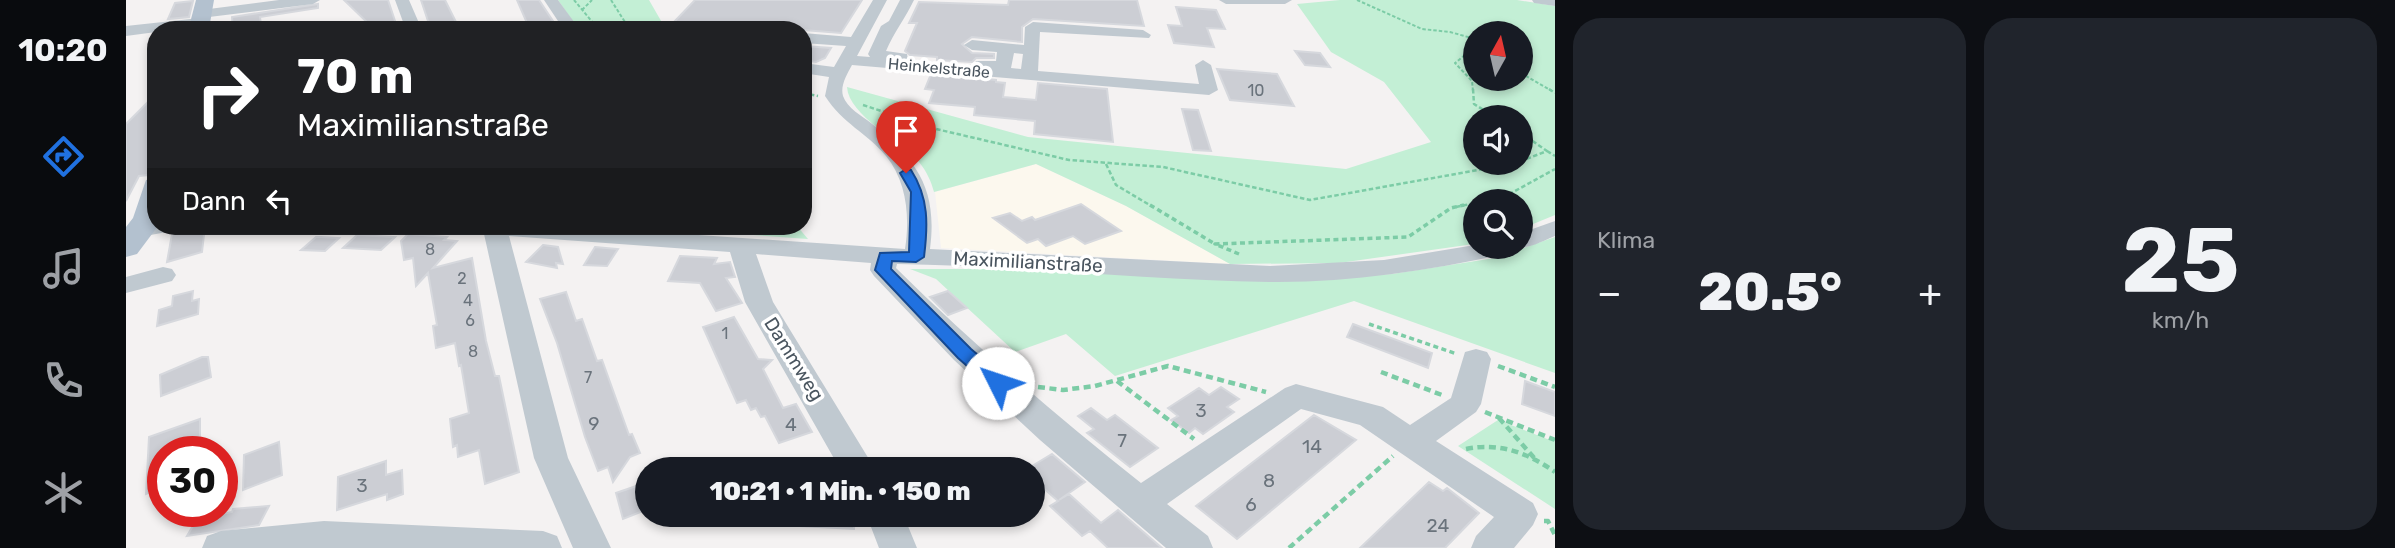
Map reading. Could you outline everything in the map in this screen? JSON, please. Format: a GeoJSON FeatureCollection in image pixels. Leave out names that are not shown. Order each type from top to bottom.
{"type":"FeatureCollection","features":[{"type":"Feature","properties":{"kind":"street"},"geometry":{"type":"LineString","coordinates":[[180,21],[313,0]]}},
{"type":"Feature","properties":{"kind":"street"},"geometry":{"type":"LineString","coordinates":[[402,0],[410,21]]}},
{"type":"Feature","properties":{"kind":"street"},"geometry":{"type":"LineString","coordinates":[[551,0],[566,21]]}},
{"type":"Feature","properties":{"kind":"street"},"geometry":{"type":"LineString","coordinates":[[880,0],[834,84],[834,96],[844,111],[895,153],[918,192],[919,237],[883,270],[965,353],[1014,397],[1194,548]]}},
{"type":"Feature","properties":{"kind":"street"},"geometry":{"type":"LineString","coordinates":[[919,0],[909,0],[895,24],[889,26],[876,54],[1004,67],[1006,48]]}},
{"type":"Feature","properties":{"kind":"street"},"geometry":{"type":"LineString","coordinates":[[1226,0],[1285,0]]}},
{"type":"Feature","properties":{"kind":"street"},"geometry":{"type":"LineString","coordinates":[[1539,0],[1555,2]]}},
{"type":"Feature","properties":{"kind":"street"},"geometry":{"type":"LineString","coordinates":[[126,31],[147,27]]}},
{"type":"Feature","properties":{"kind":"street"},"geometry":{"type":"LineString","coordinates":[[1143,35],[1033,27],[1031,76],[1209,90],[1203,65]]}},
{"type":"Feature","properties":{"kind":"street"},"geometry":{"type":"LineString","coordinates":[[812,42],[847,58]]}},
{"type":"Feature","properties":{"kind":"street"},"geometry":{"type":"LineString","coordinates":[[972,45],[1031,50]]}},
{"type":"Feature","properties":{"kind":"street"},"geometry":{"type":"LineString","coordinates":[[812,66],[847,58]]}},
{"type":"Feature","properties":{"kind":"street","name":"Heinkelstraße"},"geometry":{"type":"LineString","coordinates":[[847,58],[1031,76]]}},
{"type":"Feature","properties":{"kind":"street"},"geometry":{"type":"LineString","coordinates":[[1533,236],[1555,228]]}},
{"type":"Feature","properties":{"kind":"street"},"geometry":{"type":"LineString","coordinates":[[489,235],[551,458],[592,548]]}},
{"type":"Feature","properties":{"kind":"street","name":"Maximilianstraße"},"geometry":{"type":"LineString","coordinates":[[705,235],[746,245],[1190,272],[1283,274],[1384,268],[1463,255]]}},
{"type":"Feature","properties":{"kind":"street","name":"Dammweg"},"geometry":{"type":"LineString","coordinates":[[746,245],[743,252],[758,302],[851,457]]}},
{"type":"Feature","properties":{"kind":"street"},"geometry":{"type":"LineString","coordinates":[[126,285],[163,275]]}},
{"type":"Feature","properties":{"kind":"street"},"geometry":{"type":"LineString","coordinates":[[1419,448],[1465,404],[1476,359]]}},
{"type":"Feature","properties":{"kind":"street"},"geometry":{"type":"LineString","coordinates":[[1140,503],[1296,396],[1371,416],[1520,513],[1490,548]]}},
{"type":"Feature","properties":{"kind":"street"},"geometry":{"type":"LineString","coordinates":[[889,527],[898,548]]}},
{"type":"Feature","properties":{"kind":"street"},"geometry":{"type":"LineString","coordinates":[[221,548],[324,538],[543,548]]}},
{"type":"Feature","properties":{"kind":"path"},"geometry":{"type":"LineString","coordinates":[[574,0],[591,21]]}},
{"type":"Feature","properties":{"kind":"path"},"geometry":{"type":"LineString","coordinates":[[582,10],[592,0]]}},
{"type":"Feature","properties":{"kind":"path"},"geometry":{"type":"LineString","coordinates":[[611,0],[624,21]]}},
{"type":"Feature","properties":{"kind":"path"},"geometry":{"type":"LineString","coordinates":[[1357,0],[1422,29],[1463,36]]}},
{"type":"Feature","properties":{"kind":"path"},"geometry":{"type":"LineString","coordinates":[[1463,57],[1455,63],[1463,71]]}},
{"type":"Feature","properties":{"kind":"path"},"geometry":{"type":"LineString","coordinates":[[1533,80],[1555,93]]}},
{"type":"Feature","properties":{"kind":"path"},"geometry":{"type":"LineString","coordinates":[[812,94],[834,96],[936,129],[1069,160],[1163,167],[1310,200],[1463,172]]}},
{"type":"Feature","properties":{"kind":"path"},"geometry":{"type":"LineString","coordinates":[[1533,141],[1555,156]]}},
{"type":"Feature","properties":{"kind":"path"},"geometry":{"type":"LineString","coordinates":[[1533,156],[1547,151]]}},
{"type":"Feature","properties":{"kind":"path"},"geometry":{"type":"LineString","coordinates":[[1106,164],[1116,185],[1215,244],[1283,274]]}},
{"type":"Feature","properties":{"kind":"path"},"geometry":{"type":"LineString","coordinates":[[1519,189],[1555,169]]}},
{"type":"Feature","properties":{"kind":"path"},"geometry":{"type":"LineString","coordinates":[[1215,244],[1408,237],[1451,208],[1463,206]]}},
{"type":"Feature","properties":{"kind":"path"},"geometry":{"type":"LineString","coordinates":[[1369,324],[1442,351],[1476,359],[1555,387]]}},
{"type":"Feature","properties":{"kind":"path"},"geometry":{"type":"LineString","coordinates":[[1014,397],[1036,386],[1047,389],[1080,389],[1168,366],[1290,400]]}},
{"type":"Feature","properties":{"kind":"path"},"geometry":{"type":"LineString","coordinates":[[1381,372],[1555,440]]}},
{"type":"Feature","properties":{"kind":"path"},"geometry":{"type":"LineString","coordinates":[[1117,381],[1213,453]]}},
{"type":"Feature","properties":{"kind":"path"},"geometry":{"type":"LineString","coordinates":[[1499,417],[1538,461]]}},
{"type":"Feature","properties":{"kind":"path"},"geometry":{"type":"LineString","coordinates":[[1289,548],[1419,448],[1486,446],[1511,451],[1538,461],[1555,472]]}},
{"type":"Feature","properties":{"kind":"shaded area"},"geometry":{"type":"Polygon","coordinates":[[[1036,164],[1126,206],[1230,264],[941,248],[935,192],[1036,164]]]}},
{"type":"Feature","properties":{"kind":"green space"},"geometry":{"type":"Polygon","coordinates":[[[558,0],[649,0],[661,21],[573,21],[558,0]]]}},
{"type":"Feature","properties":{"kind":"green space"},"geometry":{"type":"Polygon","coordinates":[[[1340,0],[1517,0],[1555,6],[1555,215],[1533,224],[1533,189],[1463,189],[1463,246],[1339,263],[1230,264],[1126,206],[1036,164],[934,192],[919,162],[856,108],[847,87],[1028,137],[1346,169],[1431,142],[1384,82],[1331,52],[1297,4],[1340,0]]]}},
{"type":"Feature","properties":{"kind":"green space"},"geometry":{"type":"Polygon","coordinates":[[[752,235],[805,235],[808,239],[752,235]]]}},
{"type":"Feature","properties":{"kind":"green space"},"geometry":{"type":"Polygon","coordinates":[[[1555,237],[1555,373],[1354,301],[1115,376],[1066,334],[1015,352],[936,279],[910,269],[988,269],[1285,281],[1392,274],[1489,259],[1533,259],[1533,245],[1555,237]]]}},
{"type":"Feature","properties":{"kind":"green space"},"geometry":{"type":"Polygon","coordinates":[[[1498,420],[1555,442],[1555,509],[1458,446],[1498,420]]]}},
{"type":"Feature","properties":{"kind":"building"},"geometry":{"type":"Polygon","coordinates":[[[344,0],[388,0],[395,21],[366,21],[344,0]]]}},
{"type":"Feature","properties":{"kind":"building"},"geometry":{"type":"Polygon","coordinates":[[[421,0],[445,0],[456,21],[428,21],[421,0]]]}},
{"type":"Feature","properties":{"kind":"building"},"geometry":{"type":"Polygon","coordinates":[[[517,0],[539,0],[553,21],[526,21],[517,0]]]}},
{"type":"Feature","properties":{"kind":"building"},"geometry":{"type":"Polygon","coordinates":[[[695,0],[862,0],[841,33],[812,31],[812,21],[675,21],[695,0]]]}},
{"type":"Feature","properties":{"kind":"building"},"geometry":{"type":"Polygon","coordinates":[[[1009,0],[1137,0],[1144,26],[1033,19],[1022,27],[1022,42],[972,37],[962,44],[972,53],[994,54],[994,58],[976,58],[972,62],[937,60],[937,57],[910,55],[905,51],[917,23],[909,23],[919,2],[1008,5],[1009,0]]]}},
{"type":"Feature","properties":{"kind":"building"},"geometry":{"type":"Polygon","coordinates":[[[193,1],[189,17],[168,19],[175,3],[193,1]]]}},
{"type":"Feature","properties":{"kind":"building"},"geometry":{"type":"Polygon","coordinates":[[[318,4],[318,8],[260,17],[260,21],[232,21],[232,17],[318,4]]]}},
{"type":"Feature","properties":{"kind":"building"},"geometry":{"type":"Polygon","coordinates":[[[1176,7],[1216,10],[1225,29],[1207,28],[1214,47],[1174,43],[1168,25],[1182,26],[1176,7]]]}},
{"type":"Feature","properties":{"kind":"building"},"geometry":{"type":"Polygon","coordinates":[[[812,47],[831,48],[825,58],[812,61],[812,47]]]}},
{"type":"Feature","properties":{"kind":"building"},"geometry":{"type":"Polygon","coordinates":[[[1295,51],[1320,53],[1330,67],[1305,65],[1295,51]]]}},
{"type":"Feature","properties":{"kind":"building"},"geometry":{"type":"Polygon","coordinates":[[[1217,69],[1277,74],[1294,106],[1230,100],[1217,69]]]}},
{"type":"Feature","properties":{"kind":"building"},"geometry":{"type":"Polygon","coordinates":[[[931,74],[996,80],[1005,83],[1003,97],[1036,100],[1038,83],[1107,89],[1113,142],[1034,134],[1035,121],[974,115],[975,107],[929,103],[934,90],[925,89],[931,74]]]}},
{"type":"Feature","properties":{"kind":"building"},"geometry":{"type":"Polygon","coordinates":[[[147,103],[147,175],[139,176],[126,201],[126,124],[147,103]]]}},
{"type":"Feature","properties":{"kind":"building"},"geometry":{"type":"Polygon","coordinates":[[[1182,109],[1198,110],[1211,151],[1193,150],[1182,109]]]}},
{"type":"Feature","properties":{"kind":"building"},"geometry":{"type":"Polygon","coordinates":[[[1081,204],[1121,231],[1085,244],[1073,236],[1046,246],[1038,239],[1027,243],[993,218],[1010,213],[1022,221],[1032,217],[1035,220],[1081,204]]]}},
{"type":"Feature","properties":{"kind":"building"},"geometry":{"type":"Polygon","coordinates":[[[172,235],[204,235],[202,252],[167,262],[172,235]]]}},
{"type":"Feature","properties":{"kind":"building"},"geometry":{"type":"Polygon","coordinates":[[[357,235],[395,237],[381,250],[343,248],[357,235]]]}},
{"type":"Feature","properties":{"kind":"building"},"geometry":{"type":"Polygon","coordinates":[[[407,235],[421,235],[447,237],[444,240],[457,241],[433,268],[472,258],[486,341],[495,376],[499,376],[519,472],[485,484],[479,450],[458,457],[457,445],[453,447],[450,419],[469,413],[461,365],[459,366],[455,343],[436,348],[433,326],[437,325],[428,273],[416,286],[413,258],[404,260],[401,241],[407,235]]]}},
{"type":"Feature","properties":{"kind":"building"},"geometry":{"type":"Polygon","coordinates":[[[316,237],[339,238],[325,251],[301,250],[316,237]]]}},
{"type":"Feature","properties":{"kind":"building"},"geometry":{"type":"Polygon","coordinates":[[[543,245],[558,247],[563,264],[556,263],[557,268],[526,262],[543,245]]]}},
{"type":"Feature","properties":{"kind":"building"},"geometry":{"type":"Polygon","coordinates":[[[595,247],[618,249],[607,266],[584,265],[595,247]]]}},
{"type":"Feature","properties":{"kind":"building"},"geometry":{"type":"Polygon","coordinates":[[[680,256],[717,258],[714,264],[730,262],[735,277],[726,278],[742,303],[716,311],[700,283],[668,281],[680,256]]]}},
{"type":"Feature","properties":{"kind":"building"},"geometry":{"type":"Polygon","coordinates":[[[193,291],[192,301],[199,299],[198,314],[157,326],[159,310],[172,306],[173,296],[193,291]]]}},
{"type":"Feature","properties":{"kind":"building"},"geometry":{"type":"Polygon","coordinates":[[[948,291],[967,308],[948,315],[930,297],[948,291]]]}},
{"type":"Feature","properties":{"kind":"building"},"geometry":{"type":"Polygon","coordinates":[[[566,292],[576,321],[582,319],[597,361],[602,360],[629,435],[632,434],[640,453],[630,457],[613,482],[608,467],[598,471],[540,299],[566,292]]]}},
{"type":"Feature","properties":{"kind":"building"},"geometry":{"type":"Polygon","coordinates":[[[734,317],[758,359],[772,360],[763,369],[783,408],[796,404],[812,432],[779,443],[765,416],[761,417],[756,408],[751,410],[746,400],[737,403],[703,327],[734,317]]]}},
{"type":"Feature","properties":{"kind":"building"},"geometry":{"type":"Polygon","coordinates":[[[1353,324],[1432,353],[1428,368],[1347,337],[1353,324]]]}},
{"type":"Feature","properties":{"kind":"building"},"geometry":{"type":"Polygon","coordinates":[[[202,357],[208,357],[211,377],[161,396],[160,375],[202,357]]]}},
{"type":"Feature","properties":{"kind":"building"},"geometry":{"type":"Polygon","coordinates":[[[1525,381],[1555,392],[1555,416],[1522,404],[1525,381]]]}},
{"type":"Feature","properties":{"kind":"building"},"geometry":{"type":"Polygon","coordinates":[[[1221,387],[1239,399],[1227,407],[1234,412],[1203,434],[1195,428],[1189,433],[1171,420],[1178,416],[1168,408],[1199,388],[1209,395],[1221,387]]]}},
{"type":"Feature","properties":{"kind":"building"},"geometry":{"type":"Polygon","coordinates":[[[1091,408],[1107,420],[1115,415],[1158,448],[1130,467],[1087,433],[1094,429],[1078,416],[1091,408]]]}},
{"type":"Feature","properties":{"kind":"building"},"geometry":{"type":"Polygon","coordinates":[[[1314,415],[1356,440],[1237,539],[1196,506],[1314,415]]]}},
{"type":"Feature","properties":{"kind":"building"},"geometry":{"type":"Polygon","coordinates":[[[200,419],[200,436],[152,436],[200,419]]]}},
{"type":"Feature","properties":{"kind":"building"},"geometry":{"type":"Polygon","coordinates":[[[279,442],[282,475],[243,490],[244,455],[279,442]]]}},
{"type":"Feature","properties":{"kind":"building"},"geometry":{"type":"Polygon","coordinates":[[[1052,454],[1085,482],[1059,500],[1069,494],[1101,523],[1118,510],[1162,548],[1108,548],[1090,531],[1082,536],[1050,506],[1058,501],[1045,490],[1045,458],[1052,454]]]}},
{"type":"Feature","properties":{"kind":"building"},"geometry":{"type":"Polygon","coordinates":[[[386,461],[386,475],[402,470],[403,494],[387,500],[387,494],[337,510],[338,477],[386,461]]]}},
{"type":"Feature","properties":{"kind":"building"},"geometry":{"type":"Polygon","coordinates":[[[1429,482],[1443,491],[1447,488],[1479,513],[1445,548],[1360,548],[1429,482]]]}},
{"type":"Feature","properties":{"kind":"building"},"geometry":{"type":"Polygon","coordinates":[[[635,486],[635,514],[623,519],[616,493],[635,486]]]}},
{"type":"Feature","properties":{"kind":"building"},"geometry":{"type":"Polygon","coordinates":[[[269,506],[259,525],[187,536],[192,527],[238,527],[238,509],[269,506]]]}},
{"type":"Feature","properties":{"kind":"building"},"geometry":{"type":"Polygon","coordinates":[[[818,527],[854,527],[854,529],[818,527]]]}},
{"type":"Feature","properties":{"kind":"route"},"geometry":{"type":"LineString","coordinates":[[906,173],[918,192],[919,237],[916,257],[885,256],[883,270],[998,383]]}}]}
